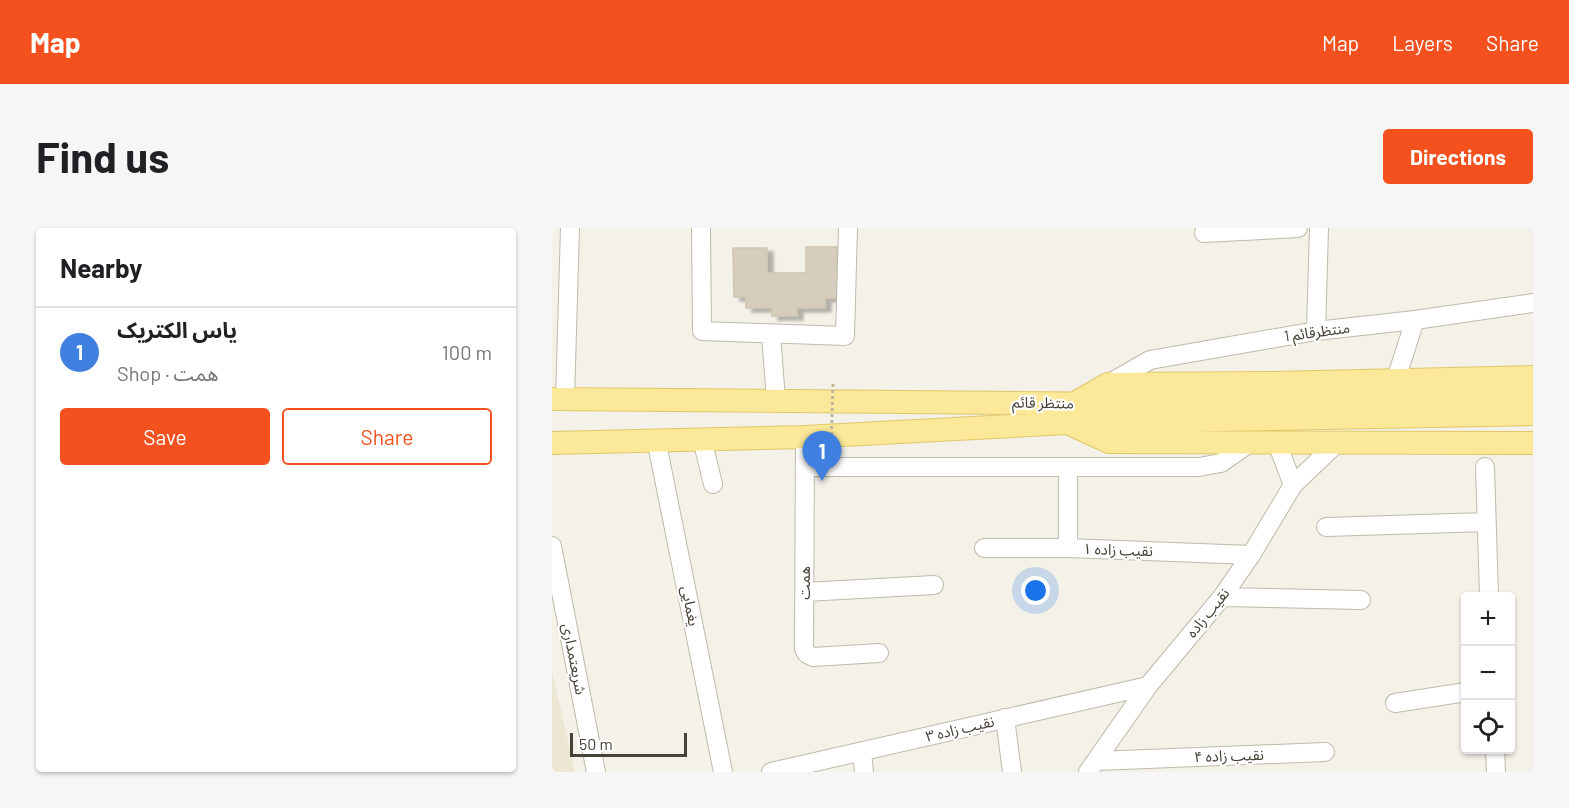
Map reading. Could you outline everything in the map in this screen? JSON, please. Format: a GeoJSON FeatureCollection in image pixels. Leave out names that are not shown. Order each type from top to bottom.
{"type":"FeatureCollection","features":[{"type":"Feature","properties":{"kind":"main road"},"geometry":{"type":"LineString","coordinates":[[1533,377],[1108,384],[1070,413],[1109,442],[1533,443]]}},
{"type":"Feature","properties":{"kind":"main road","name":"منتظر قائم"},"geometry":{"type":"LineString","coordinates":[[559,399],[776,400],[1070,413],[1530,409]]}},
{"type":"Feature","properties":{"kind":"main road","name":"منتظر قائم"},"geometry":{"type":"LineString","coordinates":[[552,442],[805,437],[1070,413]]}},
{"type":"Feature","properties":{"kind":"street"},"geometry":{"type":"LineString","coordinates":[[559,399],[570,228]]}},
{"type":"Feature","properties":{"kind":"street"},"geometry":{"type":"LineString","coordinates":[[701,228],[702,331],[845,336],[848,228]]}},
{"type":"Feature","properties":{"kind":"street"},"geometry":{"type":"LineString","coordinates":[[1204,233],[1298,228]]}},
{"type":"Feature","properties":{"kind":"street"},"geometry":{"type":"LineString","coordinates":[[1316,331],[1319,228]]}},
{"type":"Feature","properties":{"kind":"street","name":"منتظرقائم 1"},"geometry":{"type":"LineString","coordinates":[[1108,384],[1149,360],[1316,331],[1533,303]]}},
{"type":"Feature","properties":{"kind":"street"},"geometry":{"type":"LineString","coordinates":[[1396,379],[1415,320]]}},
{"type":"Feature","properties":{"kind":"street"},"geometry":{"type":"LineString","coordinates":[[771,334],[776,400]]}},
{"type":"Feature","properties":{"kind":"street","name":"همت"},"geometry":{"type":"LineString","coordinates":[[805,437],[804,649],[813,657],[879,653]]}},
{"type":"Feature","properties":{"kind":"street","name":"یغمایی"},"geometry":{"type":"LineString","coordinates":[[656,439],[723,772]]}},
{"type":"Feature","properties":{"kind":"street"},"geometry":{"type":"LineString","coordinates":[[702,439],[714,484]]}},
{"type":"Feature","properties":{"kind":"street"},"geometry":{"type":"LineString","coordinates":[[805,467],[1199,467],[1221,463],[1251,442]]}},
{"type":"Feature","properties":{"kind":"street"},"geometry":{"type":"LineString","coordinates":[[1277,442],[1293,485]]}},
{"type":"Feature","properties":{"kind":"street","name":"نقیب زاده"},"geometry":{"type":"LineString","coordinates":[[1093,767],[1148,686],[1222,597],[1251,555],[1293,485],[1337,443]]}},
{"type":"Feature","properties":{"kind":"street"},"geometry":{"type":"LineString","coordinates":[[1485,467],[1489,592]]}},
{"type":"Feature","properties":{"kind":"street"},"geometry":{"type":"LineString","coordinates":[[1068,479],[1068,548]]}},
{"type":"Feature","properties":{"kind":"street"},"geometry":{"type":"LineString","coordinates":[[1326,527],[1486,522]]}},
{"type":"Feature","properties":{"kind":"street","name":"شریعتمداری"},"geometry":{"type":"LineString","coordinates":[[552,546],[596,772]]}},
{"type":"Feature","properties":{"kind":"street","name":"نقیب زاده ۱"},"geometry":{"type":"LineString","coordinates":[[984,548],[1068,548],[1251,555]]}},
{"type":"Feature","properties":{"kind":"street"},"geometry":{"type":"LineString","coordinates":[[805,592],[934,585]]}},
{"type":"Feature","properties":{"kind":"street"},"geometry":{"type":"LineString","coordinates":[[1222,597],[1361,600]]}},
{"type":"Feature","properties":{"kind":"street","name":"نقیب زاده ۳"},"geometry":{"type":"LineString","coordinates":[[771,772],[1148,686]]}},
{"type":"Feature","properties":{"kind":"street"},"geometry":{"type":"LineString","coordinates":[[1395,703],[1461,693]]}},
{"type":"Feature","properties":{"kind":"street"},"geometry":{"type":"LineString","coordinates":[[1005,718],[1012,772]]}},
{"type":"Feature","properties":{"kind":"street"},"geometry":{"type":"LineString","coordinates":[[862,751],[864,772]]}},
{"type":"Feature","properties":{"kind":"street","name":"نقیب زاده ۴"},"geometry":{"type":"LineString","coordinates":[[1093,767],[1325,752]]}},
{"type":"Feature","properties":{"kind":"street"},"geometry":{"type":"LineString","coordinates":[[1495,754],[1496,772]]}},
{"type":"Feature","properties":{"kind":"path"},"geometry":{"type":"LineString","coordinates":[[831,447],[833,384]]}},
{"type":"Feature","properties":{"kind":"shaded area"},"geometry":{"type":"Polygon","coordinates":[[[552,672],[575,772],[552,772],[552,672]]]}},
{"type":"Feature","properties":{"kind":"building"},"geometry":{"type":"Polygon","coordinates":[[[806,247],[837,247],[838,298],[825,298],[825,308],[797,308],[797,316],[772,316],[772,308],[746,308],[746,297],[734,297],[733,248],[767,248],[767,273],[806,273],[806,247]]]}},
{"type":"Feature","properties":{"kind":"place","name":"یاس الکتریک"},"geometry":{"type":"Point","coordinates":[822,481]}}]}
